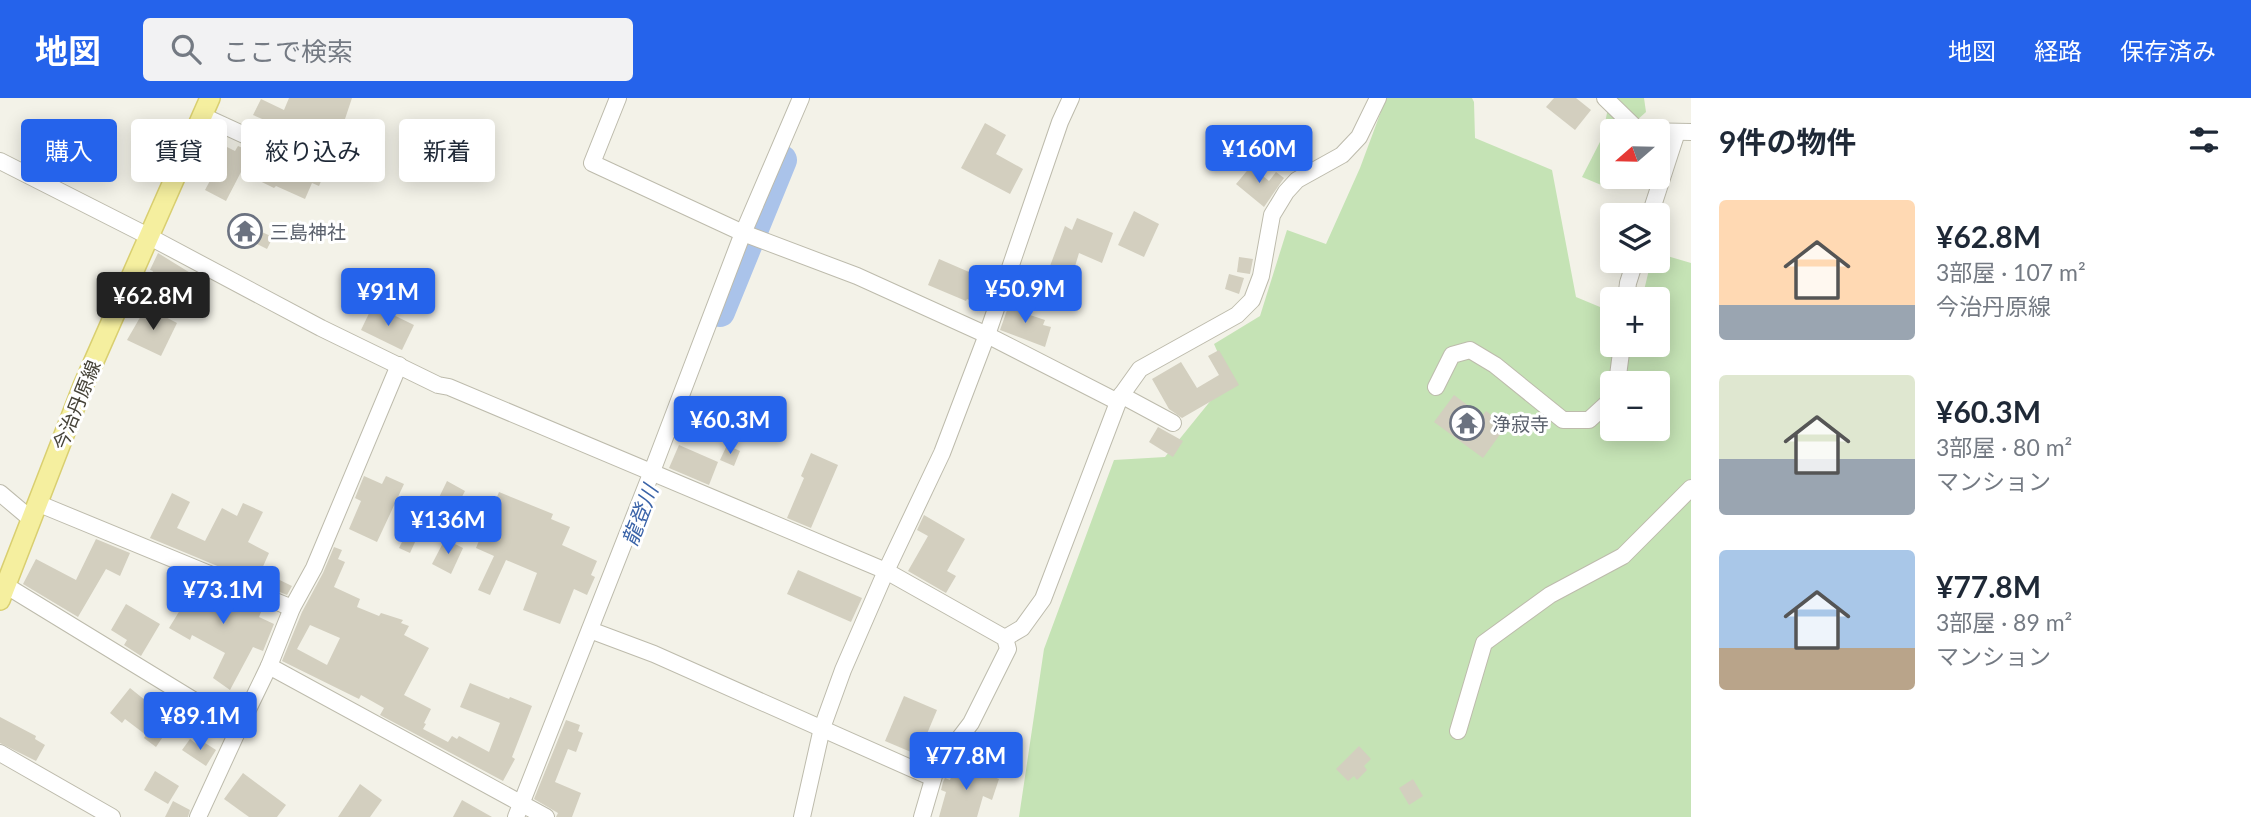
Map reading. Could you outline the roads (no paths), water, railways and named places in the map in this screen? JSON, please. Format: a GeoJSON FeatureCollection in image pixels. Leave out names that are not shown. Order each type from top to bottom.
{"type":"FeatureCollection","features":[{"type":"Feature","properties":{"kind":"main road","name":"今治丹原線"},"geometry":{"type":"LineString","coordinates":[[3,593],[83,386],[206,107]]}},
{"type":"Feature","properties":{"kind":"street"},"geometry":{"type":"LineString","coordinates":[[618,98],[592,163],[743,233],[857,276],[1173,423]]}},
{"type":"Feature","properties":{"kind":"street"},"geometry":{"type":"LineString","coordinates":[[518,811],[743,233],[801,98]]}},
{"type":"Feature","properties":{"kind":"street"},"geometry":{"type":"LineString","coordinates":[[802,817],[822,727],[843,670],[942,453],[987,335],[1070,98]]}},
{"type":"Feature","properties":{"kind":"street"},"geometry":{"type":"LineString","coordinates":[[1005,638],[1022,628],[1043,599],[1119,399],[1139,369],[1237,315],[1252,300],[1261,276],[1272,215],[1286,192],[1297,180],[1342,155],[1359,136],[1378,98]]}},
{"type":"Feature","properties":{"kind":"street"},"geometry":{"type":"LineString","coordinates":[[1605,98],[1639,131],[1684,132],[1655,203]]}},
{"type":"Feature","properties":{"kind":"street"},"geometry":{"type":"LineString","coordinates":[[206,107],[241,127]]}},
{"type":"Feature","properties":{"kind":"street"},"geometry":{"type":"LineString","coordinates":[[0,161],[321,328],[438,385],[449,387],[886,571],[1005,638],[1008,649],[971,723],[936,769],[922,817]]}},
{"type":"Feature","properties":{"kind":"street"},"geometry":{"type":"LineString","coordinates":[[1436,387],[1452,355],[1471,350],[1495,365],[1563,420],[1589,420],[1600,410]]}},
{"type":"Feature","properties":{"kind":"street"},"geometry":{"type":"LineString","coordinates":[[198,817],[269,666],[292,608],[314,568],[399,365]]}},
{"type":"Feature","properties":{"kind":"street"},"geometry":{"type":"LineString","coordinates":[[1458,731],[1484,643],[1550,595],[1623,556],[1691,488]]}},
{"type":"Feature","properties":{"kind":"street"},"geometry":{"type":"LineString","coordinates":[[0,493],[35,511],[292,608]]}},
{"type":"Feature","properties":{"kind":"street"},"geometry":{"type":"LineString","coordinates":[[3,593],[239,728]]}},
{"type":"Feature","properties":{"kind":"street"},"geometry":{"type":"LineString","coordinates":[[590,630],[822,727],[933,778]]}},
{"type":"Feature","properties":{"kind":"street"},"geometry":{"type":"LineString","coordinates":[[269,666],[518,811],[546,817]]}},
{"type":"Feature","properties":{"kind":"street"},"geometry":{"type":"LineString","coordinates":[[0,753],[112,817]]}},
{"type":"Feature","properties":{"kind":"waterway","name":"龍登川"},"geometry":{"type":"LineString","coordinates":[[720,312],[782,160]]}},
{"type":"Feature","properties":{"kind":"place","name":"三島神社"},"geometry":{"type":"Point","coordinates":[245,231]}},
{"type":"Feature","properties":{"kind":"place","name":"浄寂寺"},"geometry":{"type":"Point","coordinates":[1467,423]}}]}
